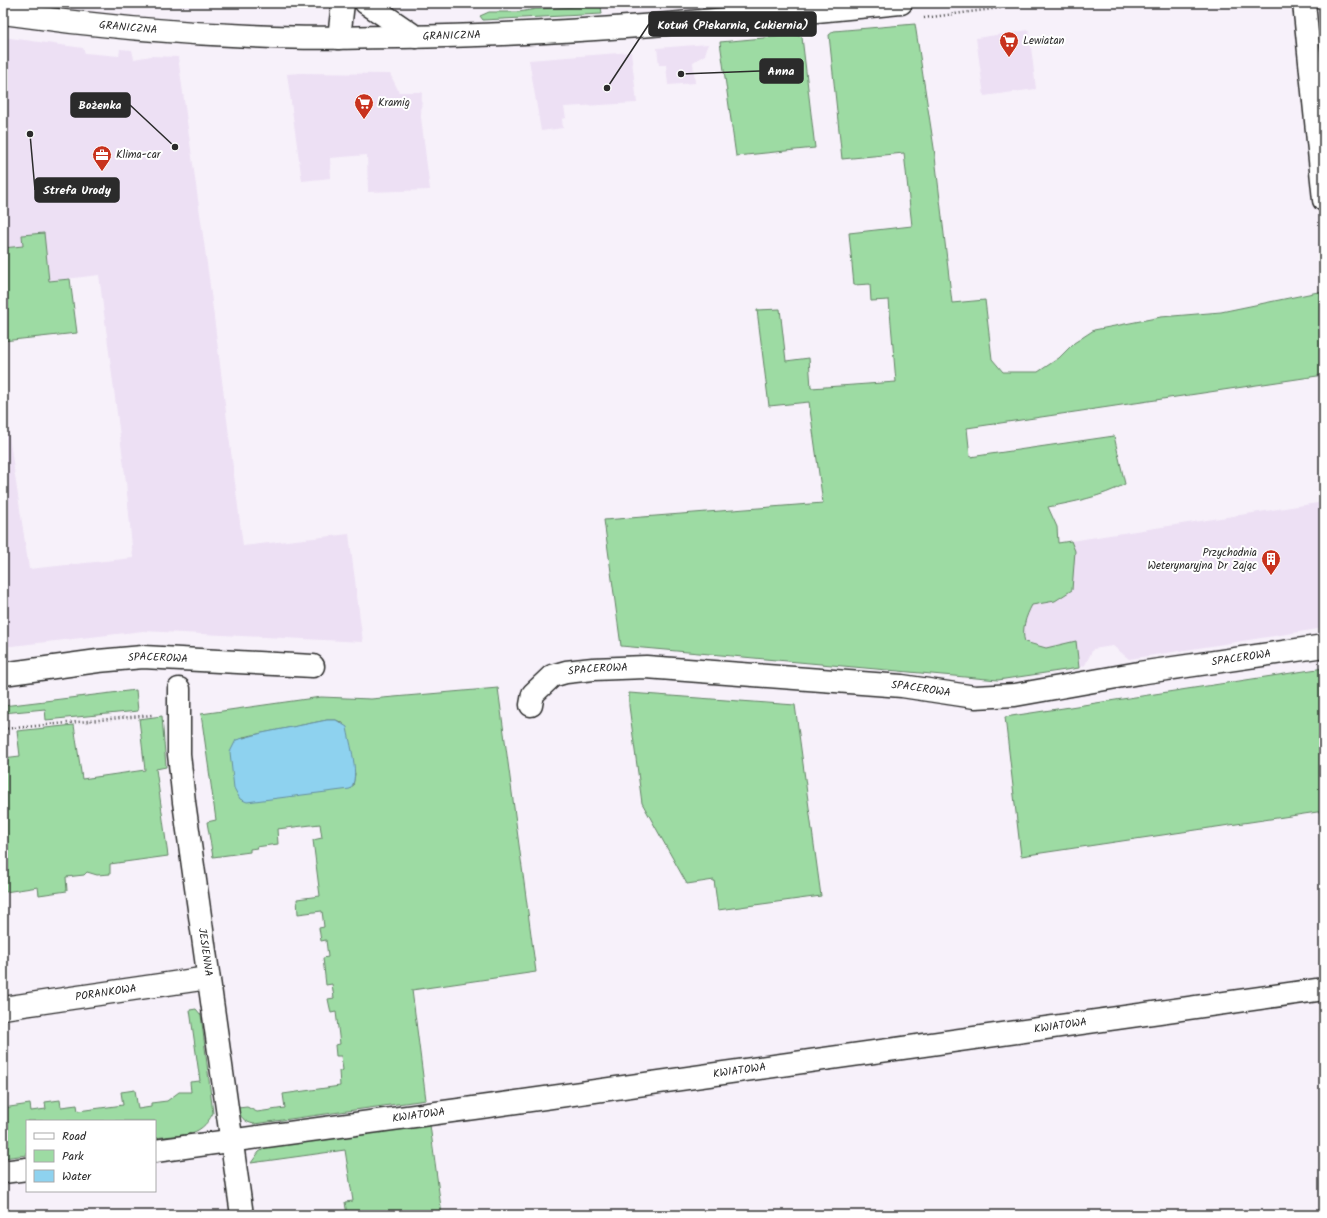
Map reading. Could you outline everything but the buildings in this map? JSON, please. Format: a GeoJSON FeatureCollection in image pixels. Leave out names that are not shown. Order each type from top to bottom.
{"type":"FeatureCollection","features":[{"type":"Feature","properties":{"kind":"street"},"geometry":{"type":"LineString","coordinates":[[339,38],[343,3]]}},
{"type":"Feature","properties":{"kind":"street"},"geometry":{"type":"LineString","coordinates":[[366,3],[416,37]]}},
{"type":"Feature","properties":{"kind":"street","name":"GRANICZNA"},"geometry":{"type":"LineString","coordinates":[[3,13],[146,29],[266,37],[339,38],[416,37],[643,27],[901,3]]}},
{"type":"Feature","properties":{"kind":"street"},"geometry":{"type":"LineString","coordinates":[[1304,3],[1324,200]]}},
{"type":"Feature","properties":{"kind":"street","name":"SPACEROWA"},"geometry":{"type":"LineString","coordinates":[[531,705],[533,694],[552,676],[566,672],[593,669],[654,668],[902,686],[975,697],[1015,695],[1139,673],[1324,646]]}},
{"type":"Feature","properties":{"kind":"street","name":"SPACEROWA"},"geometry":{"type":"LineString","coordinates":[[3,674],[98,661],[143,657],[313,666]]}},
{"type":"Feature","properties":{"kind":"street","name":"JESIENNA"},"geometry":{"type":"LineString","coordinates":[[178,689],[178,754],[182,788],[242,1215]]}},
{"type":"Feature","properties":{"kind":"street","name":"PORANKOWA"},"geometry":{"type":"LineString","coordinates":[[3,1008],[208,978]]}},
{"type":"Feature","properties":{"kind":"street","name":"KWIATOWA"},"geometry":{"type":"LineString","coordinates":[[156,1150],[481,1107],[1324,989]]}},
{"type":"Feature","properties":{"kind":"street"},"geometry":{"type":"LineString","coordinates":[[3,1172],[26,1168]]}},
{"type":"Feature","properties":{"kind":"path"},"geometry":{"type":"LineString","coordinates":[[3,729],[178,712]]}},
{"type":"Feature","properties":{"kind":"shaded area","name":"Lewiatan"},"geometry":{"type":"Polygon","coordinates":[[[1029,30],[1036,89],[984,96],[976,38],[1029,30]]]}},
{"type":"Feature","properties":{"kind":"shaded area"},"geometry":{"type":"Polygon","coordinates":[[[3,37],[83,48],[85,53],[119,56],[120,49],[132,50],[134,59],[151,56],[178,57],[209,278],[243,546],[349,534],[363,642],[143,631],[3,647],[3,396],[29,569],[133,558],[126,482],[99,275],[49,281],[22,236],[23,246],[3,248],[3,37]]]}},
{"type":"Feature","properties":{"kind":"shaded area"},"geometry":{"type":"Polygon","coordinates":[[[708,44],[705,55],[693,62],[695,83],[668,85],[666,65],[659,65],[657,48],[708,44]]]}},
{"type":"Feature","properties":{"kind":"shaded area"},"geometry":{"type":"Polygon","coordinates":[[[631,52],[637,103],[564,107],[566,118],[562,119],[563,128],[541,131],[529,60],[631,52]]]}},
{"type":"Feature","properties":{"kind":"shaded area"},"geometry":{"type":"Polygon","coordinates":[[[287,74],[390,74],[399,92],[422,92],[421,117],[430,190],[368,192],[367,155],[330,158],[331,178],[302,181],[287,74]]]}},
{"type":"Feature","properties":{"kind":"shaded area"},"geometry":{"type":"Polygon","coordinates":[[[1324,502],[1324,628],[1129,659],[1113,646],[1093,649],[1085,665],[1079,668],[998,680],[982,557],[1071,541],[1324,502]]]}},
{"type":"Feature","properties":{"kind":"green space"},"geometry":{"type":"Polygon","coordinates":[[[391,3],[536,3],[512,5],[393,5],[391,3]]]}},
{"type":"Feature","properties":{"kind":"green space"},"geometry":{"type":"Polygon","coordinates":[[[601,6],[602,14],[483,20],[480,16],[489,12],[519,12],[536,9],[601,6]]]}},
{"type":"Feature","properties":{"kind":"green space"},"geometry":{"type":"Polygon","coordinates":[[[915,24],[934,148],[952,303],[985,300],[992,359],[1003,372],[1038,372],[1059,358],[1074,343],[1094,330],[1161,317],[1221,312],[1323,291],[1324,375],[967,428],[970,457],[1114,436],[1125,484],[1097,496],[1048,507],[1057,527],[1058,543],[1071,541],[1075,551],[1072,590],[1055,601],[1032,605],[1026,618],[1024,628],[1025,642],[1046,648],[1076,641],[1079,668],[998,680],[621,646],[604,520],[823,503],[809,402],[769,406],[757,310],[780,309],[786,361],[809,358],[811,388],[896,382],[889,300],[871,301],[870,284],[854,285],[849,233],[912,226],[904,153],[842,159],[829,35],[834,31],[915,24]]]}},
{"type":"Feature","properties":{"kind":"green space"},"geometry":{"type":"Polygon","coordinates":[[[796,35],[802,37],[815,148],[736,156],[720,42],[796,35]]]}},
{"type":"Feature","properties":{"kind":"green space"},"geometry":{"type":"Polygon","coordinates":[[[44,233],[49,281],[70,279],[77,333],[3,341],[3,248],[23,246],[22,235],[44,233]]]}},
{"type":"Feature","properties":{"kind":"green space"},"geometry":{"type":"Polygon","coordinates":[[[1324,668],[1324,811],[1021,856],[1005,717],[1324,668]]]}},
{"type":"Feature","properties":{"kind":"green space"},"geometry":{"type":"Polygon","coordinates":[[[498,688],[536,972],[412,990],[426,1100],[254,1124],[243,1119],[238,1108],[247,1107],[257,1112],[285,1108],[283,1094],[340,1086],[339,1071],[343,1070],[341,1056],[336,1056],[335,1045],[340,1044],[336,1012],[331,1013],[328,999],[334,998],[332,984],[326,985],[323,958],[328,957],[326,940],[321,941],[319,928],[324,927],[322,911],[298,914],[297,899],[320,896],[313,840],[322,838],[320,824],[277,829],[278,844],[256,847],[257,848],[250,849],[250,852],[213,857],[207,822],[216,820],[201,714],[321,697],[371,699],[498,688]],[[327,720],[243,737],[353,786],[355,774],[343,723],[336,720],[327,720]]]}},
{"type":"Feature","properties":{"kind":"green space"},"geometry":{"type":"Polygon","coordinates":[[[136,690],[138,711],[46,720],[45,709],[3,713],[3,706],[136,690]]]}},
{"type":"Feature","properties":{"kind":"green space"},"geometry":{"type":"Polygon","coordinates":[[[629,693],[795,705],[821,896],[718,910],[714,880],[687,884],[642,803],[629,706],[629,693]]]}},
{"type":"Feature","properties":{"kind":"green space"},"geometry":{"type":"Polygon","coordinates":[[[162,716],[166,767],[156,769],[168,856],[110,864],[110,874],[97,875],[87,872],[84,875],[66,877],[67,891],[39,895],[38,887],[5,892],[3,883],[3,758],[20,756],[17,731],[74,725],[82,779],[145,770],[139,719],[162,716]]]}},
{"type":"Feature","properties":{"kind":"green space"},"geometry":{"type":"Polygon","coordinates":[[[196,1009],[201,1015],[213,1113],[202,1127],[189,1134],[156,1138],[156,1120],[26,1120],[26,1155],[3,1158],[3,1108],[30,1104],[31,1111],[46,1109],[45,1102],[60,1100],[61,1107],[77,1105],[78,1111],[123,1105],[121,1092],[135,1090],[138,1109],[151,1107],[151,1103],[167,1101],[179,1092],[191,1092],[190,1082],[200,1081],[190,1010],[196,1009]]]}},
{"type":"Feature","properties":{"kind":"green space"},"geometry":{"type":"Polygon","coordinates":[[[430,1125],[442,1215],[347,1215],[345,1202],[353,1201],[345,1150],[251,1163],[259,1152],[267,1147],[430,1125]]]}},
{"type":"Feature","properties":{"kind":"water"},"geometry":{"type":"Polygon","coordinates":[[[327,720],[336,720],[347,727],[354,768],[353,784],[350,789],[247,802],[240,799],[234,788],[230,752],[236,740],[262,733],[327,720]]]}},
{"type":"Feature","properties":{"kind":"place","name":"Lewiatan"},"geometry":{"type":"Point","coordinates":[1009,58]}},
{"type":"Feature","properties":{"kind":"place","name":"Anna"},"geometry":{"type":"Point","coordinates":[681,74]}},
{"type":"Feature","properties":{"kind":"place","name":"Kotuń (Piekarnia, Cukiernia)"},"geometry":{"type":"Point","coordinates":[607,88]}},
{"type":"Feature","properties":{"kind":"place","name":"Kramig"},"geometry":{"type":"Point","coordinates":[364,120]}},
{"type":"Feature","properties":{"kind":"place","name":"Strefa Urody"},"geometry":{"type":"Point","coordinates":[30,134]}},
{"type":"Feature","properties":{"kind":"place","name":"Bożenka"},"geometry":{"type":"Point","coordinates":[175,147]}},
{"type":"Feature","properties":{"kind":"place","name":"Klima-car"},"geometry":{"type":"Point","coordinates":[102,172]}},
{"type":"Feature","properties":{"kind":"place","name":"Przychodnia Weterynaryjna Dr Zając"},"geometry":{"type":"Point","coordinates":[1271,576]}}]}
